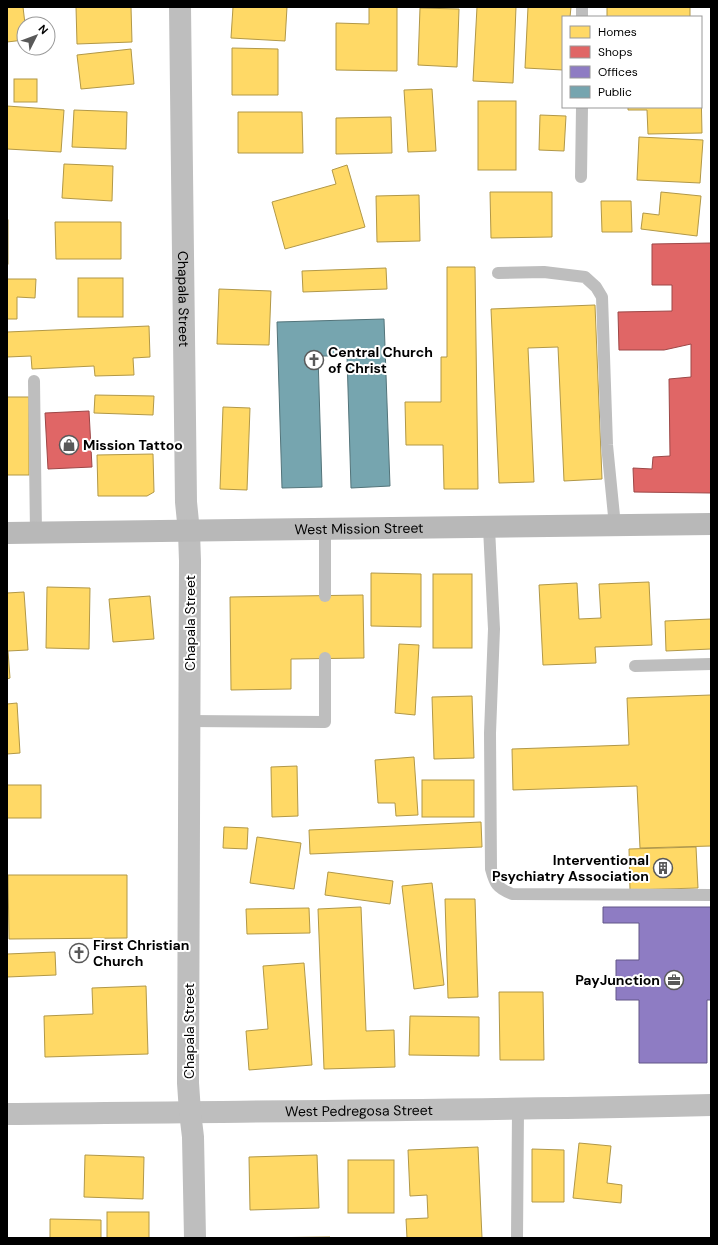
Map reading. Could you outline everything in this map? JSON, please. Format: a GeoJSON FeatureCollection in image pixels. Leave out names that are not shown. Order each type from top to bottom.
{"type":"FeatureCollection","features":[{"type":"Feature","properties":{"kind":"main road","name":"West Mission Street"},"geometry":{"type":"LineString","coordinates":[[7,533],[189,532],[711,524]]}},
{"type":"Feature","properties":{"kind":"street","name":"Chapala Street"},"geometry":{"type":"LineString","coordinates":[[180,7],[186,502],[189,532],[188,1083],[193,1137],[195,1238]]}},
{"type":"Feature","properties":{"kind":"street","name":"West Pedregosa Street"},"geometry":{"type":"LineString","coordinates":[[7,1114],[518,1110],[711,1105]]}},
{"type":"Feature","properties":{"kind":"lane"},"geometry":{"type":"LineString","coordinates":[[581,177],[582,108]]}},
{"type":"Feature","properties":{"kind":"lane"},"geometry":{"type":"LineString","coordinates":[[498,273],[544,272],[585,277],[596,287],[602,297],[607,445],[615,526]]}},
{"type":"Feature","properties":{"kind":"lane"},"geometry":{"type":"LineString","coordinates":[[34,380],[36,533]]}},
{"type":"Feature","properties":{"kind":"lane"},"geometry":{"type":"LineString","coordinates":[[490,528],[494,629],[490,733],[490,869],[495,882],[503,890],[512,894],[711,895]]}},
{"type":"Feature","properties":{"kind":"lane"},"geometry":{"type":"LineString","coordinates":[[325,530],[325,596]]}},
{"type":"Feature","properties":{"kind":"lane"},"geometry":{"type":"LineString","coordinates":[[189,721],[325,722],[325,658]]}},
{"type":"Feature","properties":{"kind":"lane"},"geometry":{"type":"LineString","coordinates":[[635,666],[711,664]]}},
{"type":"Feature","properties":{"kind":"lane"},"geometry":{"type":"LineString","coordinates":[[517,1238],[518,1110]]}},
{"type":"Feature","properties":{"kind":"building: Homes"},"geometry":{"type":"Polygon","coordinates":[[[7,7],[23,7],[24,16],[16,16],[16,41],[7,42],[7,7]]]}},
{"type":"Feature","properties":{"kind":"building: Homes"},"geometry":{"type":"Polygon","coordinates":[[[76,7],[131,7],[132,42],[77,44],[76,7]]]}},
{"type":"Feature","properties":{"kind":"building: Homes"},"geometry":{"type":"Polygon","coordinates":[[[233,7],[287,7],[285,41],[231,38],[233,7]]]}},
{"type":"Feature","properties":{"kind":"building: Homes"},"geometry":{"type":"Polygon","coordinates":[[[369,7],[397,7],[397,71],[336,70],[336,23],[369,24],[369,7]]]}},
{"type":"Feature","properties":{"kind":"building: Homes"},"geometry":{"type":"Polygon","coordinates":[[[477,7],[516,7],[513,83],[473,81],[477,7]]]}},
{"type":"Feature","properties":{"kind":"building: Homes"},"geometry":{"type":"Polygon","coordinates":[[[528,7],[571,7],[570,16],[562,16],[562,70],[525,68],[528,7]]]}},
{"type":"Feature","properties":{"kind":"building: Homes"},"geometry":{"type":"Polygon","coordinates":[[[607,7],[690,7],[690,16],[607,16],[607,7]]]}},
{"type":"Feature","properties":{"kind":"building: Homes"},"geometry":{"type":"Polygon","coordinates":[[[420,8],[459,9],[457,67],[418,65],[420,8]]]}},
{"type":"Feature","properties":{"kind":"building: Homes"},"geometry":{"type":"Polygon","coordinates":[[[232,48],[278,49],[278,95],[232,95],[232,48]]]}},
{"type":"Feature","properties":{"kind":"building: Homes"},"geometry":{"type":"Polygon","coordinates":[[[131,49],[134,84],[81,89],[77,55],[131,49]]]}},
{"type":"Feature","properties":{"kind":"building: Homes"},"geometry":{"type":"Polygon","coordinates":[[[14,79],[37,79],[37,102],[14,102],[14,79]]]}},
{"type":"Feature","properties":{"kind":"building: Homes"},"geometry":{"type":"Polygon","coordinates":[[[432,89],[436,151],[408,152],[404,90],[432,89]]]}},
{"type":"Feature","properties":{"kind":"building: Homes"},"geometry":{"type":"Polygon","coordinates":[[[478,101],[516,101],[516,170],[478,170],[478,101]]]}},
{"type":"Feature","properties":{"kind":"building: Homes"},"geometry":{"type":"Polygon","coordinates":[[[7,106],[64,110],[61,152],[7,149],[7,106]]]}},
{"type":"Feature","properties":{"kind":"building: Homes"},"geometry":{"type":"Polygon","coordinates":[[[628,108],[701,108],[702,133],[648,134],[647,110],[628,110],[628,108]]]}},
{"type":"Feature","properties":{"kind":"building: Homes"},"geometry":{"type":"Polygon","coordinates":[[[74,110],[127,112],[126,149],[72,147],[74,110]]]}},
{"type":"Feature","properties":{"kind":"building: Homes"},"geometry":{"type":"Polygon","coordinates":[[[238,112],[302,112],[303,153],[238,153],[238,112]]]}},
{"type":"Feature","properties":{"kind":"building: Homes"},"geometry":{"type":"Polygon","coordinates":[[[540,115],[566,116],[564,151],[539,150],[540,115]]]}},
{"type":"Feature","properties":{"kind":"building: Homes"},"geometry":{"type":"Polygon","coordinates":[[[391,117],[392,153],[336,154],[336,118],[391,117]]]}},
{"type":"Feature","properties":{"kind":"building: Homes"},"geometry":{"type":"Polygon","coordinates":[[[639,137],[703,140],[700,183],[637,180],[639,137]]]}},
{"type":"Feature","properties":{"kind":"building: Homes"},"geometry":{"type":"Polygon","coordinates":[[[64,164],[113,166],[112,201],[62,198],[64,164]]]}},
{"type":"Feature","properties":{"kind":"building: Homes"},"geometry":{"type":"Polygon","coordinates":[[[347,165],[365,227],[285,249],[272,202],[336,184],[332,170],[347,165]]]}},
{"type":"Feature","properties":{"kind":"building: Homes"},"geometry":{"type":"Polygon","coordinates":[[[490,192],[552,192],[552,237],[491,238],[490,192]]]}},
{"type":"Feature","properties":{"kind":"building: Homes"},"geometry":{"type":"Polygon","coordinates":[[[661,192],[701,196],[697,236],[641,229],[643,213],[659,215],[661,192]]]}},
{"type":"Feature","properties":{"kind":"building: Homes"},"geometry":{"type":"Polygon","coordinates":[[[419,195],[420,241],[377,242],[376,196],[419,195]]]}},
{"type":"Feature","properties":{"kind":"building: Homes"},"geometry":{"type":"Polygon","coordinates":[[[601,201],[631,201],[632,232],[602,232],[601,201]]]}},
{"type":"Feature","properties":{"kind":"building: Homes"},"geometry":{"type":"Polygon","coordinates":[[[8,220],[8,264],[7,264],[8,220]]]}},
{"type":"Feature","properties":{"kind":"building: Homes"},"geometry":{"type":"Polygon","coordinates":[[[55,222],[121,222],[121,259],[56,259],[55,222]]]}},
{"type":"Feature","properties":{"kind":"building: Homes"},"geometry":{"type":"Polygon","coordinates":[[[447,267],[475,267],[478,489],[444,489],[443,445],[406,445],[405,402],[441,402],[441,357],[447,357],[447,267]]]}},
{"type":"Feature","properties":{"kind":"building: Homes"},"geometry":{"type":"Polygon","coordinates":[[[386,268],[387,289],[303,292],[302,271],[386,268]]]}},
{"type":"Feature","properties":{"kind":"building: Homes"},"geometry":{"type":"Polygon","coordinates":[[[78,278],[123,278],[123,317],[78,317],[78,278]]]}},
{"type":"Feature","properties":{"kind":"building: Homes"},"geometry":{"type":"Polygon","coordinates":[[[7,279],[36,279],[35,298],[17,297],[17,319],[7,319],[7,279]]]}},
{"type":"Feature","properties":{"kind":"building: Homes"},"geometry":{"type":"Polygon","coordinates":[[[219,289],[271,291],[269,345],[217,344],[219,289]]]}},
{"type":"Feature","properties":{"kind":"building: Homes"},"geometry":{"type":"Polygon","coordinates":[[[595,305],[602,479],[564,481],[558,347],[528,348],[534,482],[499,483],[491,309],[595,305]]]}},
{"type":"Feature","properties":{"kind":"building: Homes"},"geometry":{"type":"Polygon","coordinates":[[[149,326],[150,357],[133,358],[134,375],[95,376],[94,366],[32,369],[31,356],[7,357],[7,332],[149,326]]]}},
{"type":"Feature","properties":{"kind":"building: Homes"},"geometry":{"type":"Polygon","coordinates":[[[95,395],[154,396],[153,415],[94,413],[95,395]]]}},
{"type":"Feature","properties":{"kind":"building: Homes"},"geometry":{"type":"Polygon","coordinates":[[[7,397],[29,397],[29,475],[7,475],[7,397]]]}},
{"type":"Feature","properties":{"kind":"building: Homes"},"geometry":{"type":"Polygon","coordinates":[[[223,407],[250,408],[247,490],[220,489],[223,407]]]}},
{"type":"Feature","properties":{"kind":"building: Homes"},"geometry":{"type":"Polygon","coordinates":[[[153,454],[154,492],[147,496],[98,496],[97,455],[153,454]]]}},
{"type":"Feature","properties":{"kind":"building: Homes"},"geometry":{"type":"Polygon","coordinates":[[[371,573],[421,574],[421,627],[371,626],[371,573]]]}},
{"type":"Feature","properties":{"kind":"building: Homes"},"geometry":{"type":"Polygon","coordinates":[[[433,574],[472,574],[472,648],[433,648],[433,574]]]}},
{"type":"Feature","properties":{"kind":"building: Homes"},"geometry":{"type":"Polygon","coordinates":[[[649,582],[652,645],[595,647],[596,663],[543,665],[539,585],[577,583],[579,619],[601,618],[599,584],[649,582]]]}},
{"type":"Feature","properties":{"kind":"building: Homes"},"geometry":{"type":"Polygon","coordinates":[[[47,587],[90,588],[89,649],[46,648],[47,587]]]}},
{"type":"Feature","properties":{"kind":"building: Homes"},"geometry":{"type":"Polygon","coordinates":[[[24,592],[28,650],[8,651],[10,678],[7,679],[7,593],[24,592]]]}},
{"type":"Feature","properties":{"kind":"building: Homes"},"geometry":{"type":"Polygon","coordinates":[[[363,595],[364,658],[291,659],[291,689],[231,690],[230,597],[363,595]]]}},
{"type":"Feature","properties":{"kind":"building: Homes"},"geometry":{"type":"Polygon","coordinates":[[[150,596],[154,639],[113,642],[109,599],[150,596]]]}},
{"type":"Feature","properties":{"kind":"building: Homes"},"geometry":{"type":"Polygon","coordinates":[[[711,619],[711,649],[666,651],[665,621],[711,619]]]}},
{"type":"Feature","properties":{"kind":"building: Homes"},"geometry":{"type":"Polygon","coordinates":[[[399,644],[419,645],[415,715],[395,713],[399,644]]]}},
{"type":"Feature","properties":{"kind":"building: Homes"},"geometry":{"type":"Polygon","coordinates":[[[711,695],[711,846],[640,848],[637,786],[513,790],[512,749],[629,745],[627,698],[711,695]]]}},
{"type":"Feature","properties":{"kind":"building: Homes"},"geometry":{"type":"Polygon","coordinates":[[[472,696],[474,758],[434,759],[432,697],[472,696]]]}},
{"type":"Feature","properties":{"kind":"building: Homes"},"geometry":{"type":"Polygon","coordinates":[[[17,703],[20,753],[7,754],[7,704],[17,703]]]}},
{"type":"Feature","properties":{"kind":"building: Homes"},"geometry":{"type":"Polygon","coordinates":[[[414,757],[418,815],[396,816],[395,803],[378,803],[375,760],[414,757]]]}},
{"type":"Feature","properties":{"kind":"building: Homes"},"geometry":{"type":"Polygon","coordinates":[[[297,766],[298,816],[272,817],[271,767],[297,766]]]}},
{"type":"Feature","properties":{"kind":"building: Homes"},"geometry":{"type":"Polygon","coordinates":[[[422,780],[474,780],[474,817],[422,817],[422,780]]]}},
{"type":"Feature","properties":{"kind":"building: Homes"},"geometry":{"type":"Polygon","coordinates":[[[7,785],[41,785],[41,818],[7,818],[7,785]]]}},
{"type":"Feature","properties":{"kind":"building: Homes"},"geometry":{"type":"Polygon","coordinates":[[[481,822],[482,847],[310,854],[309,830],[481,822]]]}},
{"type":"Feature","properties":{"kind":"building: Homes"},"geometry":{"type":"Polygon","coordinates":[[[224,827],[248,828],[247,849],[223,848],[224,827]]]}},
{"type":"Feature","properties":{"kind":"building: Homes"},"geometry":{"type":"Polygon","coordinates":[[[257,837],[301,843],[294,889],[250,883],[257,837]]]}},
{"type":"Feature","properties":{"kind":"building: Homes","name":"Interventional Psychiatry Association"},"geometry":{"type":"Polygon","coordinates":[[[696,847],[698,888],[630,890],[629,849],[696,847]]]}},
{"type":"Feature","properties":{"kind":"building: Homes"},"geometry":{"type":"Polygon","coordinates":[[[328,872],[393,881],[390,904],[325,895],[328,872]]]}},
{"type":"Feature","properties":{"kind":"building: Homes"},"geometry":{"type":"Polygon","coordinates":[[[8,875],[127,875],[127,938],[9,939],[8,875]]]}},
{"type":"Feature","properties":{"kind":"building: Homes"},"geometry":{"type":"Polygon","coordinates":[[[432,883],[444,985],[414,989],[402,886],[432,883]]]}},
{"type":"Feature","properties":{"kind":"building: Homes"},"geometry":{"type":"Polygon","coordinates":[[[445,899],[475,899],[478,997],[448,998],[445,899]]]}},
{"type":"Feature","properties":{"kind":"building: Homes"},"geometry":{"type":"Polygon","coordinates":[[[361,907],[366,1031],[394,1030],[395,1067],[324,1069],[318,909],[361,907]]]}},
{"type":"Feature","properties":{"kind":"building: Homes"},"geometry":{"type":"Polygon","coordinates":[[[309,908],[310,933],[247,934],[246,909],[309,908]]]}},
{"type":"Feature","properties":{"kind":"building: Homes"},"geometry":{"type":"Polygon","coordinates":[[[55,952],[56,975],[7,977],[7,954],[55,952]]]}},
{"type":"Feature","properties":{"kind":"building: Homes"},"geometry":{"type":"Polygon","coordinates":[[[304,963],[312,1065],[249,1070],[246,1031],[268,1029],[263,966],[304,963]]]}},
{"type":"Feature","properties":{"kind":"building: Homes"},"geometry":{"type":"Polygon","coordinates":[[[146,986],[148,1054],[45,1057],[44,1016],[93,1014],[92,988],[146,986]]]}},
{"type":"Feature","properties":{"kind":"building: Homes"},"geometry":{"type":"Polygon","coordinates":[[[499,992],[543,992],[544,1060],[500,1060],[499,992]]]}},
{"type":"Feature","properties":{"kind":"building: Homes"},"geometry":{"type":"Polygon","coordinates":[[[410,1016],[479,1017],[479,1056],[409,1055],[410,1016]]]}},
{"type":"Feature","properties":{"kind":"building: Homes"},"geometry":{"type":"Polygon","coordinates":[[[579,1143],[611,1146],[607,1183],[622,1185],[621,1203],[573,1198],[579,1143]]]}},
{"type":"Feature","properties":{"kind":"building: Homes"},"geometry":{"type":"Polygon","coordinates":[[[478,1147],[482,1238],[407,1238],[406,1219],[428,1218],[427,1195],[410,1196],[408,1150],[478,1147]]]}},
{"type":"Feature","properties":{"kind":"building: Homes"},"geometry":{"type":"Polygon","coordinates":[[[532,1149],[564,1150],[564,1202],[532,1202],[532,1149]]]}},
{"type":"Feature","properties":{"kind":"building: Homes"},"geometry":{"type":"Polygon","coordinates":[[[85,1155],[144,1157],[143,1199],[84,1197],[85,1155]]]}},
{"type":"Feature","properties":{"kind":"building: Homes"},"geometry":{"type":"Polygon","coordinates":[[[317,1155],[319,1208],[250,1210],[249,1157],[317,1155]]]}},
{"type":"Feature","properties":{"kind":"building: Homes"},"geometry":{"type":"Polygon","coordinates":[[[348,1160],[394,1160],[394,1213],[348,1213],[348,1160]]]}},
{"type":"Feature","properties":{"kind":"building: Homes"},"geometry":{"type":"Polygon","coordinates":[[[107,1212],[149,1212],[149,1238],[107,1238],[107,1212]]]}},
{"type":"Feature","properties":{"kind":"building: Homes"},"geometry":{"type":"Polygon","coordinates":[[[50,1219],[101,1220],[101,1238],[50,1238],[50,1219]]]}},
{"type":"Feature","properties":{"kind":"building: Homes"},"geometry":{"type":"Polygon","coordinates":[[[330,1237],[330,1238],[252,1238],[330,1237]]]}},
{"type":"Feature","properties":{"kind":"building: Shops"},"geometry":{"type":"Polygon","coordinates":[[[711,243],[711,493],[634,492],[633,468],[652,469],[653,457],[670,456],[669,379],[691,377],[691,344],[664,350],[619,350],[618,312],[672,311],[672,285],[652,285],[652,244],[711,243]]]}},
{"type":"Feature","properties":{"kind":"building: Shops"},"geometry":{"type":"Polygon","coordinates":[[[89,411],[92,467],[48,469],[45,413],[89,411]]]}},
{"type":"Feature","properties":{"kind":"building: Offices"},"geometry":{"type":"Polygon","coordinates":[[[603,907],[711,907],[711,1000],[707,1000],[707,1063],[639,1063],[639,1000],[616,1000],[616,960],[639,960],[639,923],[603,923],[603,907]]]}},
{"type":"Feature","properties":{"kind":"building: Public"},"geometry":{"type":"Polygon","coordinates":[[[384,319],[390,486],[351,488],[347,356],[318,356],[322,487],[282,488],[277,322],[384,319]]]}},
{"type":"Feature","properties":{"kind":"place","name":"Central Church of Christ"},"geometry":{"type":"Point","coordinates":[314,360]}},
{"type":"Feature","properties":{"kind":"place","name":"Mission Tattoo"},"geometry":{"type":"Point","coordinates":[69,445]}},
{"type":"Feature","properties":{"kind":"place","name":"Interventional Psychiatry Association"},"geometry":{"type":"Point","coordinates":[663,868]}},
{"type":"Feature","properties":{"kind":"place","name":"First Christian Church"},"geometry":{"type":"Point","coordinates":[79,953]}},
{"type":"Feature","properties":{"kind":"place","name":"PayJunction"},"geometry":{"type":"Point","coordinates":[674,980]}}]}
